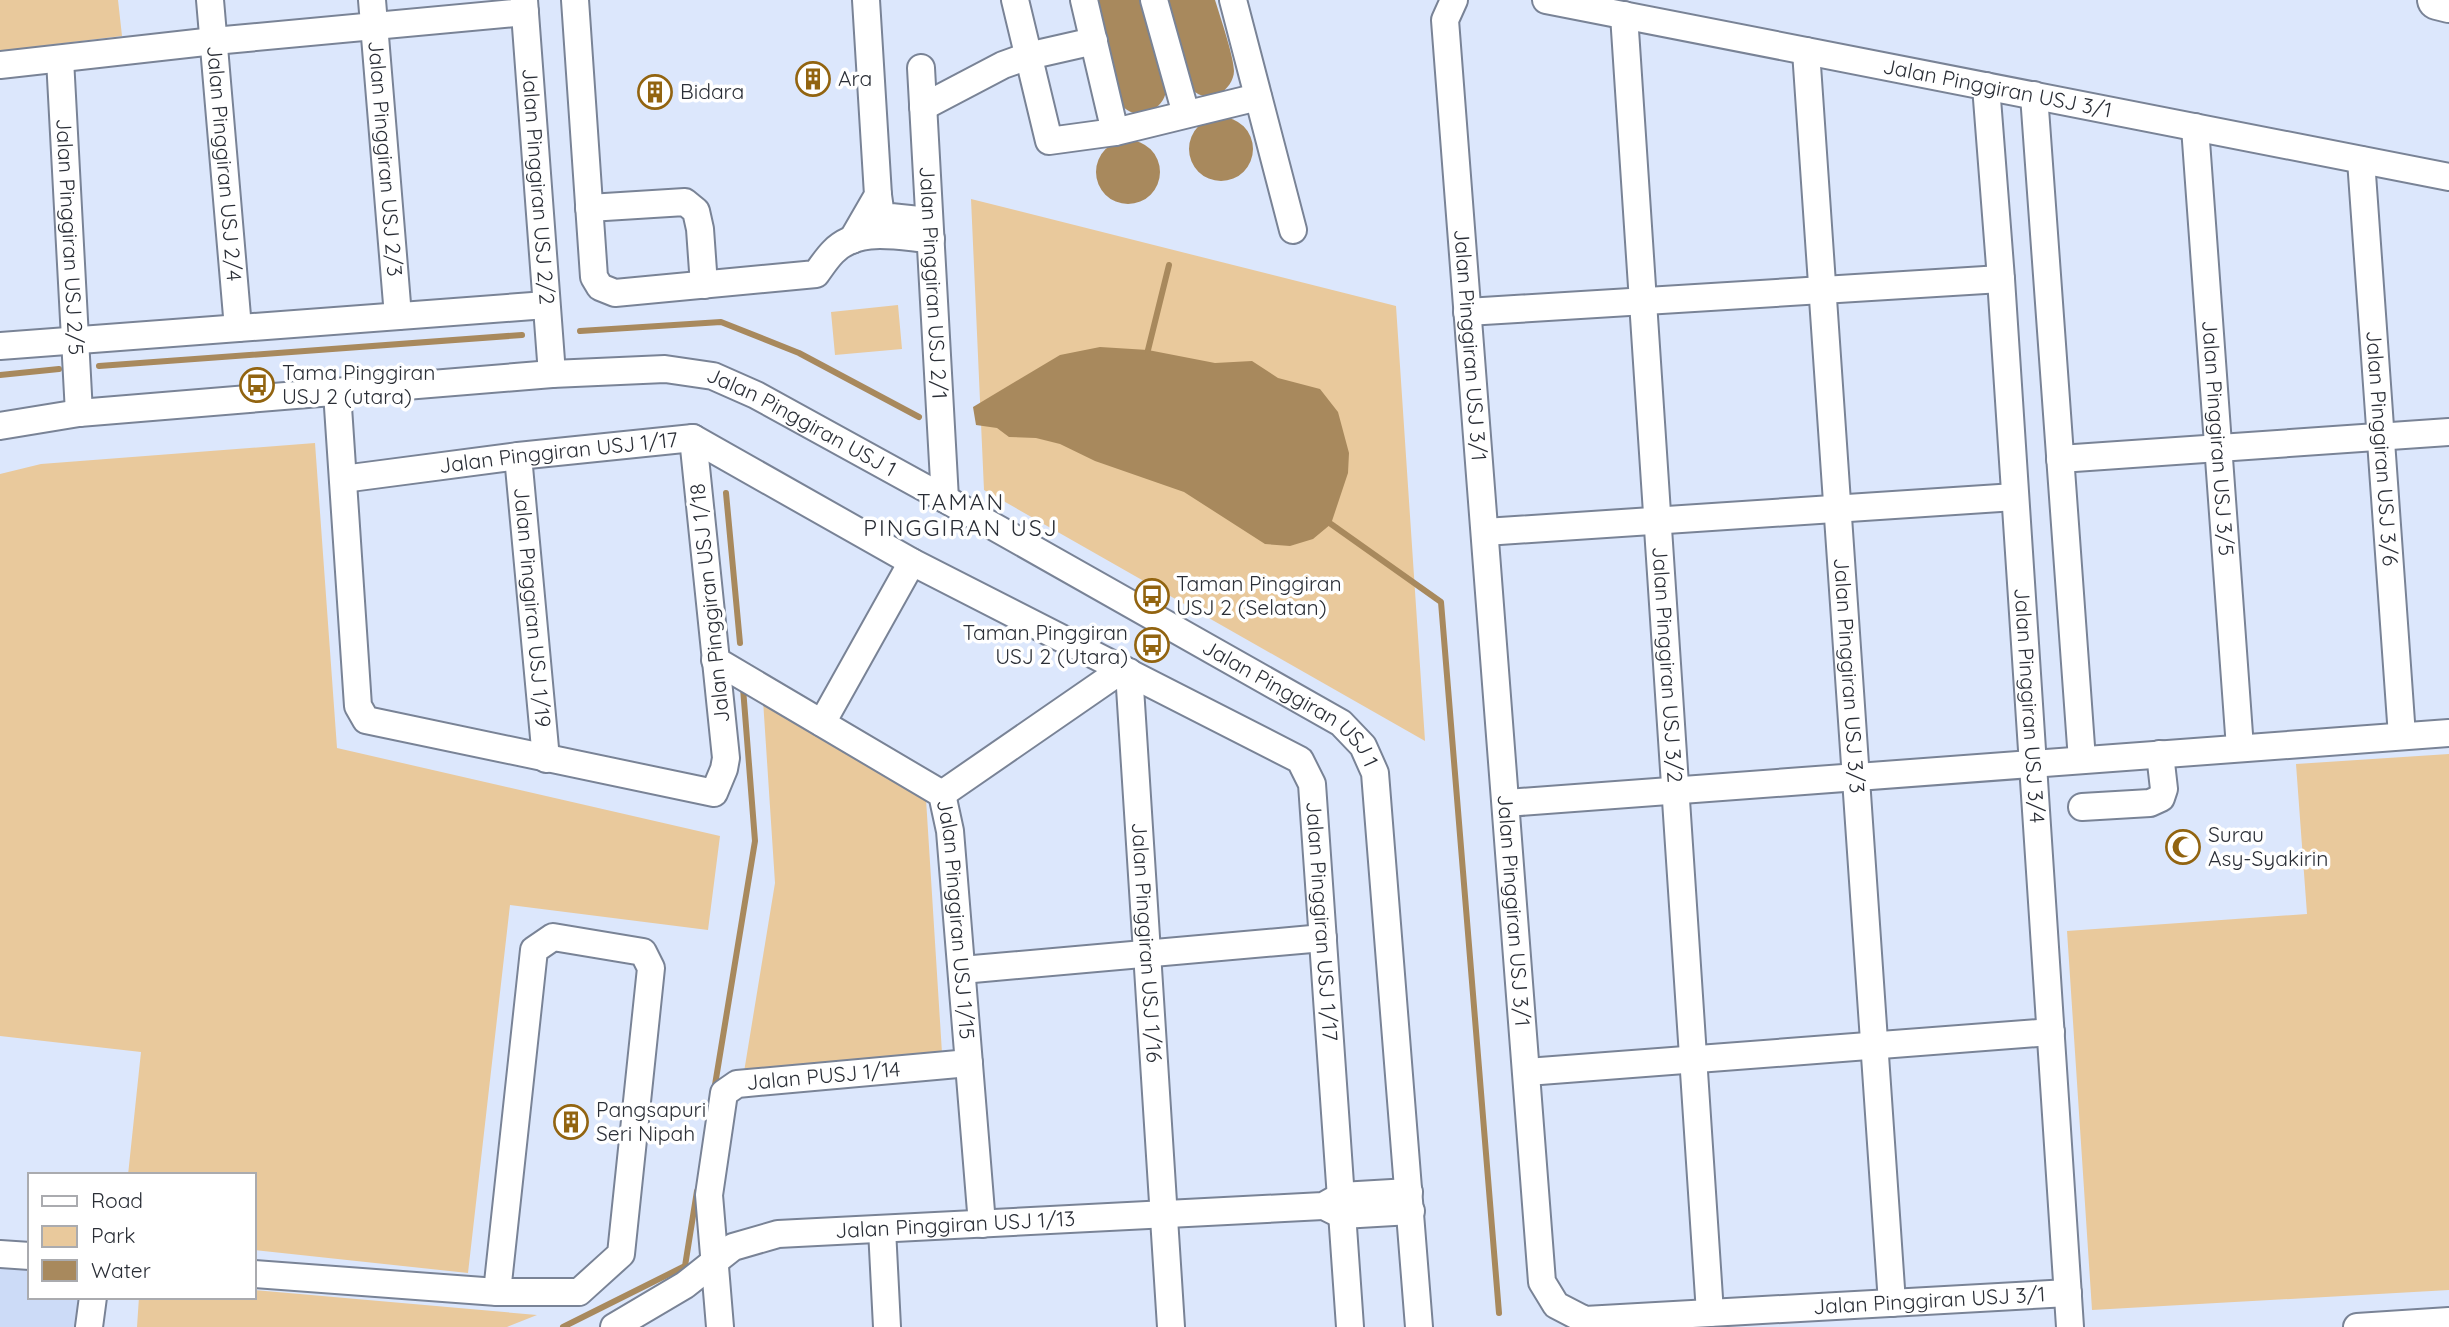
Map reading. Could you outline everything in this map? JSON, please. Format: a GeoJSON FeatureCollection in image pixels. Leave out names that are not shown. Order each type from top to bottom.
{"type":"FeatureCollection","features":[{"type":"Feature","properties":{"kind":"highway"},"geometry":{"type":"LineString","coordinates":[[2437,0],[2449,3]]}},
{"type":"Feature","properties":{"kind":"street","name":"Jalan Pinggiran USJ 2/4"},"geometry":{"type":"LineString","coordinates":[[210,0],[238,328]]}},
{"type":"Feature","properties":{"kind":"street"},"geometry":{"type":"LineString","coordinates":[[575,0],[594,277],[600,287],[615,293],[816,274],[835,250],[852,240],[871,234],[930,230]]}},
{"type":"Feature","properties":{"kind":"street"},"geometry":{"type":"LineString","coordinates":[[866,0],[881,216],[930,230]]}},
{"type":"Feature","properties":{"kind":"street"},"geometry":{"type":"LineString","coordinates":[[1015,0],[1049,141],[1115,132],[1258,97]]}},
{"type":"Feature","properties":{"kind":"street"},"geometry":{"type":"LineString","coordinates":[[1084,0],[1115,132]]}},
{"type":"Feature","properties":{"kind":"street"},"geometry":{"type":"LineString","coordinates":[[1154,0],[1186,114]]}},
{"type":"Feature","properties":{"kind":"street"},"geometry":{"type":"LineString","coordinates":[[1233,0],[1293,230]]}},
{"type":"Feature","properties":{"kind":"street","name":"Jalan Pinggiran USJ 3/1"},"geometry":{"type":"LineString","coordinates":[[1454,0],[1445,20],[1542,1282],[1556,1305],[1585,1320],[2067,1293]]}},
{"type":"Feature","properties":{"kind":"street","name":"Jalan Pinggiran USJ 3/1"},"geometry":{"type":"LineString","coordinates":[[1546,0],[2449,177]]}},
{"type":"Feature","properties":{"kind":"street"},"geometry":{"type":"LineString","coordinates":[[0,65],[214,41],[373,13],[524,6]]}},
{"type":"Feature","properties":{"kind":"street","name":"Jalan Pinggiran USJ 2/2"},"geometry":{"type":"LineString","coordinates":[[524,6],[552,374]]}},
{"type":"Feature","properties":{"kind":"street","name":"Jalan Pinggiran USJ 2/3"},"geometry":{"type":"LineString","coordinates":[[373,13],[398,316]]}},
{"type":"Feature","properties":{"kind":"street","name":"Jalan Pinggiran USJ 3/2"},"geometry":{"type":"LineString","coordinates":[[1624,15],[1710,1313]]}},
{"type":"Feature","properties":{"kind":"street"},"geometry":{"type":"LineString","coordinates":[[923,107],[1003,65],[1028,56],[1094,41]]}},
{"type":"Feature","properties":{"kind":"street","name":"Jalan Pinggiran USJ 3/3"},"geometry":{"type":"LineString","coordinates":[[1805,51],[1892,1303]]}},
{"type":"Feature","properties":{"kind":"street","name":"Jalan Pinggiran USJ 2/5"},"geometry":{"type":"LineString","coordinates":[[60,60],[79,414]]}},
{"type":"Feature","properties":{"kind":"street","name":"Jalan Pinggiran USJ 2/1"},"geometry":{"type":"LineString","coordinates":[[921,68],[945,499]]}},
{"type":"Feature","properties":{"kind":"street","name":"Jalan Pinggiran USJ 3/4"},"geometry":{"type":"LineString","coordinates":[[1986,86],[2070,1327]]}},
{"type":"Feature","properties":{"kind":"street"},"geometry":{"type":"LineString","coordinates":[[2034,95],[2082,760]]}},
{"type":"Feature","properties":{"kind":"street","name":"Jalan Pinggiran USJ 3/5"},"geometry":{"type":"LineString","coordinates":[[2195,127],[2240,748]]}},
{"type":"Feature","properties":{"kind":"street","name":"Jalan Pinggiran USJ 3/6"},"geometry":{"type":"LineString","coordinates":[[2361,160],[2402,736]]}},
{"type":"Feature","properties":{"kind":"street"},"geometry":{"type":"LineString","coordinates":[[852,240],[878,195]]}},
{"type":"Feature","properties":{"kind":"street"},"geometry":{"type":"LineString","coordinates":[[589,208],[685,202],[696,211],[704,285]]}},
{"type":"Feature","properties":{"kind":"street"},"geometry":{"type":"LineString","coordinates":[[1467,312],[2001,279]]}},
{"type":"Feature","properties":{"kind":"street"},"geometry":{"type":"LineString","coordinates":[[0,346],[546,305]]}},
{"type":"Feature","properties":{"kind":"street","name":"Jalan Pinggiran USJ 1"},"geometry":{"type":"LineString","coordinates":[[0,426],[79,414],[552,374],[665,369],[713,376],[756,395],[945,499],[1341,723],[1363,746],[1375,773],[1419,1327]]}},
{"type":"Feature","properties":{"kind":"street"},"geometry":{"type":"LineString","coordinates":[[337,392],[358,706],[366,720],[546,759]]}},
{"type":"Feature","properties":{"kind":"street"},"geometry":{"type":"LineString","coordinates":[[2060,459],[2449,432]]}},
{"type":"Feature","properties":{"kind":"street","name":"Jalan Pinggiran USJ 1/17"},"geometry":{"type":"LineString","coordinates":[[343,479],[519,456],[693,438],[912,562],[1300,760],[1312,784],[1323,938],[1335,1206],[1350,1327]]}},
{"type":"Feature","properties":{"kind":"street","name":"Jalan Pinggiran USJ 1/18"},"geometry":{"type":"LineString","coordinates":[[546,759],[714,793],[726,758],[693,438]]}},
{"type":"Feature","properties":{"kind":"street","name":"Jalan Pinggiran USJ 1/19"},"geometry":{"type":"LineString","coordinates":[[519,456],[546,759]]}},
{"type":"Feature","properties":{"kind":"street"},"geometry":{"type":"LineString","coordinates":[[1485,532],[2015,497]]}},
{"type":"Feature","properties":{"kind":"street"},"geometry":{"type":"LineString","coordinates":[[822,723],[912,562]]}},
{"type":"Feature","properties":{"kind":"street","name":"Jalan Pinggiran USJ 1/15"},"geometry":{"type":"LineString","coordinates":[[715,660],[942,794],[950,831],[982,1224]]}},
{"type":"Feature","properties":{"kind":"street"},"geometry":{"type":"LineString","coordinates":[[942,794],[1126,671]]}},
{"type":"Feature","properties":{"kind":"street","name":"Jalan Pinggiran USJ 1/16"},"geometry":{"type":"LineString","coordinates":[[1126,671],[1171,1327]]}},
{"type":"Feature","properties":{"kind":"street"},"geometry":{"type":"LineString","coordinates":[[1507,803],[2449,733]]}},
{"type":"Feature","properties":{"kind":"street"},"geometry":{"type":"LineString","coordinates":[[2082,807],[2150,803],[2161,798],[2164,789],[2160,754]]}},
{"type":"Feature","properties":{"kind":"street"},"geometry":{"type":"LineString","coordinates":[[256,1274],[497,1292],[579,1292],[621,1254],[651,968],[643,953],[553,937],[534,950],[497,1292]]}},
{"type":"Feature","properties":{"kind":"street"},"geometry":{"type":"LineString","coordinates":[[962,970],[1323,938]]}},
{"type":"Feature","properties":{"kind":"street"},"geometry":{"type":"LineString","coordinates":[[1527,1072],[2051,1032]]}},
{"type":"Feature","properties":{"kind":"street","name":"Jalan PUSJ 1/14"},"geometry":{"type":"LineString","coordinates":[[720,1327],[709,1195],[724,1093],[737,1084],[969,1063]]}},
{"type":"Feature","properties":{"kind":"street","name":"Jalan Pinggiran USJ 1/13"},"geometry":{"type":"LineString","coordinates":[[614,1327],[685,1285],[733,1247],[778,1234],[1410,1202]]}},
{"type":"Feature","properties":{"kind":"street"},"geometry":{"type":"LineString","coordinates":[[882,1229],[887,1327]]}},
{"type":"Feature","properties":{"kind":"street"},"geometry":{"type":"LineString","coordinates":[[0,1254],[28,1256]]}},
{"type":"Feature","properties":{"kind":"street"},"geometry":{"type":"LineString","coordinates":[[89,1327],[93,1299]]}},
{"type":"Feature","properties":{"kind":"street"},"geometry":{"type":"LineString","coordinates":[[2357,1327],[2449,1321]]}},
{"type":"Feature","properties":{"kind":"shaded area"},"geometry":{"type":"Polygon","coordinates":[[[0,1260],[28,1263],[28,1299],[86,1299],[82,1327],[0,1327],[0,1260]]]}},
{"type":"Feature","properties":{"kind":"green space"},"geometry":{"type":"Polygon","coordinates":[[[0,0],[118,0],[122,36],[0,51],[0,0]]]}},
{"type":"Feature","properties":{"kind":"green space"},"geometry":{"type":"Polygon","coordinates":[[[971,199],[1396,306],[1425,741],[984,490],[971,199]]]}},
{"type":"Feature","properties":{"kind":"green space"},"geometry":{"type":"Polygon","coordinates":[[[898,305],[902,349],[835,355],[831,312],[898,305]]]}},
{"type":"Feature","properties":{"kind":"green space"},"geometry":{"type":"Polygon","coordinates":[[[315,443],[337,748],[720,836],[708,930],[510,905],[468,1273],[256,1250],[256,1173],[128,1173],[141,1052],[0,1036],[0,474],[41,464],[315,443]]]}},
{"type":"Feature","properties":{"kind":"green space"},"geometry":{"type":"Polygon","coordinates":[[[763,700],[926,799],[942,1053],[744,1072],[775,883],[763,700]]]}},
{"type":"Feature","properties":{"kind":"green space"},"geometry":{"type":"Polygon","coordinates":[[[2449,754],[2449,1290],[2092,1310],[2067,931],[2307,914],[2296,764],[2449,754]]]}},
{"type":"Feature","properties":{"kind":"green space"},"geometry":{"type":"Polygon","coordinates":[[[256,1290],[537,1315],[507,1327],[137,1327],[139,1299],[256,1299],[256,1290]]]}},
{"type":"Feature","properties":{"kind":"water"},"geometry":{"type":"Polygon","coordinates":[[[1099,0],[1145,0],[1166,84],[1164,98],[1153,110],[1138,114],[1121,105],[1097,7],[1099,0]]]}},
{"type":"Feature","properties":{"kind":"water"},"geometry":{"type":"Polygon","coordinates":[[[1165,0],[1215,0],[1234,71],[1230,84],[1219,94],[1203,96],[1189,88],[1165,0]]]}},
{"type":"Feature","properties":{"kind":"water"},"geometry":{"type":"Polygon","coordinates":[[[1215,117],[1227,117],[1244,126],[1251,137],[1251,161],[1244,172],[1227,181],[1215,181],[1203,176],[1194,167],[1189,155],[1189,143],[1194,131],[1203,122],[1215,117]]]}},
{"type":"Feature","properties":{"kind":"water"},"geometry":{"type":"Polygon","coordinates":[[[1122,140],[1134,140],[1151,149],[1158,160],[1158,184],[1151,195],[1134,204],[1122,204],[1110,199],[1101,190],[1096,178],[1096,166],[1101,154],[1110,145],[1122,140]]]}},
{"type":"Feature","properties":{"kind":"water"},"geometry":{"type":"Polygon","coordinates":[[[1100,347],[1148,350],[1215,363],[1252,361],[1278,378],[1320,389],[1338,412],[1349,453],[1348,473],[1331,524],[1313,539],[1290,546],[1265,544],[1184,492],[1095,461],[1060,444],[1036,438],[1009,437],[997,428],[976,425],[973,407],[1060,355],[1100,347]]]}},
{"type":"Feature","properties":{"kind":"waterway"},"geometry":{"type":"LineString","coordinates":[[1148,350],[1169,265]]}},
{"type":"Feature","properties":{"kind":"waterway"},"geometry":{"type":"LineString","coordinates":[[580,331],[721,322],[799,353],[919,417]]}},
{"type":"Feature","properties":{"kind":"waterway"},"geometry":{"type":"LineString","coordinates":[[99,366],[522,335]]}},
{"type":"Feature","properties":{"kind":"waterway"},"geometry":{"type":"LineString","coordinates":[[0,375],[59,369]]}},
{"type":"Feature","properties":{"kind":"waterway"},"geometry":{"type":"LineString","coordinates":[[726,493],[740,643]]}},
{"type":"Feature","properties":{"kind":"waterway"},"geometry":{"type":"LineString","coordinates":[[1331,524],[1441,602],[1499,1313]]}},
{"type":"Feature","properties":{"kind":"waterway"},"geometry":{"type":"LineString","coordinates":[[714,1091],[755,841],[743,688]]}},
{"type":"Feature","properties":{"kind":"waterway"},"geometry":{"type":"LineString","coordinates":[[563,1327],[685,1266],[697,1191]]}},
{"type":"Feature","properties":{"kind":"place","name":"Ara"},"geometry":{"type":"Point","coordinates":[813,79]}},
{"type":"Feature","properties":{"kind":"place","name":"Bidara"},"geometry":{"type":"Point","coordinates":[655,92]}},
{"type":"Feature","properties":{"kind":"place","name":"Tama Pinggiran USJ 2 (utara)"},"geometry":{"type":"Point","coordinates":[257,385]}},
{"type":"Feature","properties":{"kind":"place","name":"Taman Pinggiran USJ 2 (Selatan)"},"geometry":{"type":"Point","coordinates":[1152,596]}},
{"type":"Feature","properties":{"kind":"place","name":"Taman Pinggiran USJ 2 (Utara)"},"geometry":{"type":"Point","coordinates":[1152,645]}},
{"type":"Feature","properties":{"kind":"place","name":"Surau Asy-Syakirin"},"geometry":{"type":"Point","coordinates":[2183,847]}},
{"type":"Feature","properties":{"kind":"place","name":"Pangsapuri Seri Nipah"},"geometry":{"type":"Point","coordinates":[571,1122]}},
{"type":"Feature","properties":{"kind":"district","name":"TAMAN PINGGIRAN USJ"},"geometry":{"type":"Point","coordinates":[961,515]}}]}
